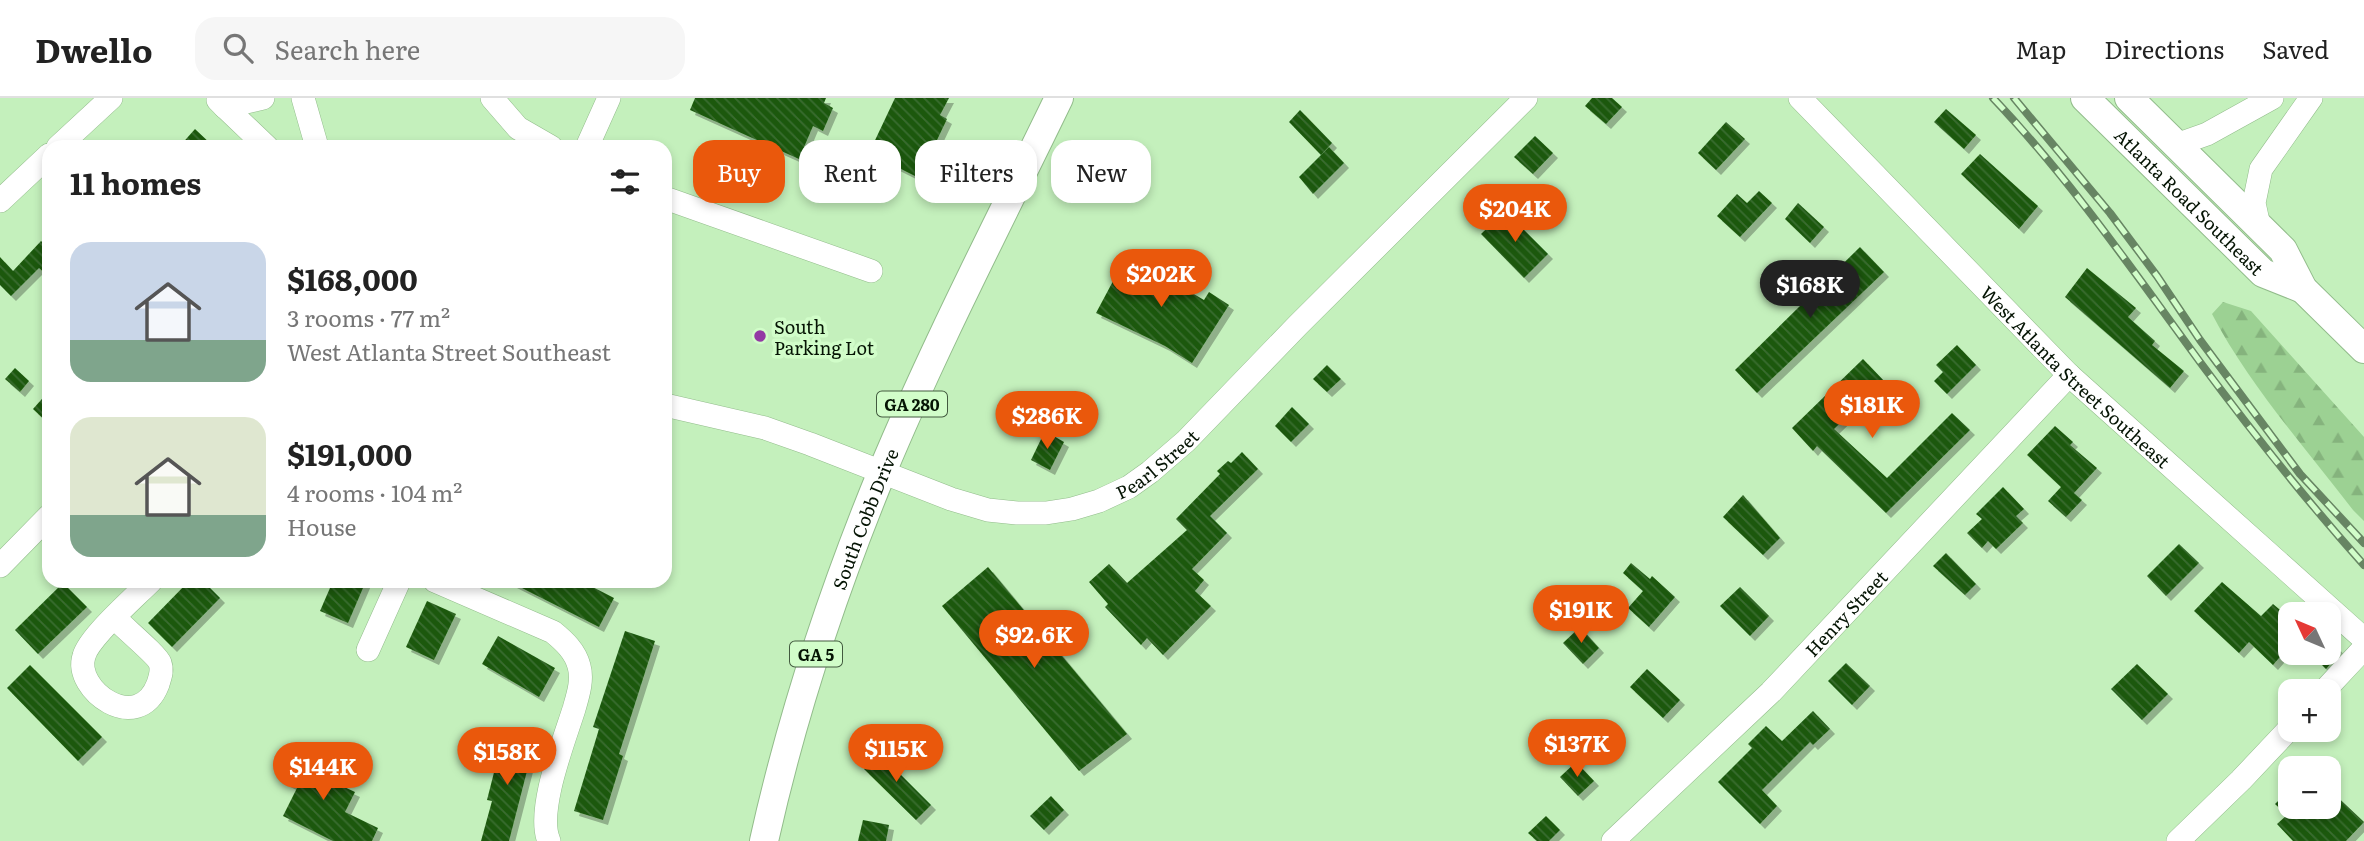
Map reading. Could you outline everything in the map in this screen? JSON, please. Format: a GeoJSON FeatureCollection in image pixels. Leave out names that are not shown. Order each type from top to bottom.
{"type":"FeatureCollection","features":[{"type":"Feature","properties":{"kind":"main road","name":"South Cobb Drive"},"geometry":{"type":"LineString","coordinates":[[764,841],[783,763],[827,617],[882,472],[1059,98]]}},
{"type":"Feature","properties":{"kind":"main road","name":"Atlanta Road Southeast"},"geometry":{"type":"LineString","coordinates":[[2085,98],[2263,273],[2303,289]]}},
{"type":"Feature","properties":{"kind":"main road","name":"Atlanta Road Southeast"},"geometry":{"type":"LineString","coordinates":[[2130,98],[2283,250],[2303,289],[2364,349]]}},
{"type":"Feature","properties":{"kind":"street"},"geometry":{"type":"LineString","coordinates":[[66,140],[111,98]]}},
{"type":"Feature","properties":{"kind":"street"},"geometry":{"type":"LineString","coordinates":[[221,102],[263,98]]}},
{"type":"Feature","properties":{"kind":"street"},"geometry":{"type":"LineString","coordinates":[[303,98],[315,140]]}},
{"type":"Feature","properties":{"kind":"street"},"geometry":{"type":"LineString","coordinates":[[492,98],[518,128],[539,140]]}},
{"type":"Feature","properties":{"kind":"street"},"geometry":{"type":"LineString","coordinates":[[590,140],[609,98]]}},
{"type":"Feature","properties":{"kind":"street","name":"Pearl Street"},"geometry":{"type":"LineString","coordinates":[[672,407],[765,429],[988,510],[1017,513],[1072,509],[1099,501],[1129,487],[1186,441],[1526,98]]}},
{"type":"Feature","properties":{"kind":"street","name":"West Atlanta Street Southeast"},"geometry":{"type":"LineString","coordinates":[[1800,98],[2069,374],[2364,639]]}},
{"type":"Feature","properties":{"kind":"street"},"geometry":{"type":"LineString","coordinates":[[2176,145],[2207,134],[2272,98]]}},
{"type":"Feature","properties":{"kind":"street"},"geometry":{"type":"LineString","coordinates":[[2259,226],[2254,203],[2261,169],[2311,98]]}},
{"type":"Feature","properties":{"kind":"street"},"geometry":{"type":"LineString","coordinates":[[221,102],[260,140]]}},
{"type":"Feature","properties":{"kind":"street"},"geometry":{"type":"LineString","coordinates":[[0,201],[42,162]]}},
{"type":"Feature","properties":{"kind":"street"},"geometry":{"type":"LineString","coordinates":[[672,200],[871,271]]}},
{"type":"Feature","properties":{"kind":"street","name":"Henry Street"},"geometry":{"type":"LineString","coordinates":[[1613,841],[1771,692],[2069,374]]}},
{"type":"Feature","properties":{"kind":"street"},"geometry":{"type":"LineString","coordinates":[[0,566],[42,523]]}},
{"type":"Feature","properties":{"kind":"street"},"geometry":{"type":"LineString","coordinates":[[115,618],[144,588]]}},
{"type":"Feature","properties":{"kind":"street"},"geometry":{"type":"LineString","coordinates":[[368,650],[396,588]]}},
{"type":"Feature","properties":{"kind":"street"},"geometry":{"type":"LineString","coordinates":[[451,588],[553,632],[565,641],[579,664],[579,689],[548,799],[545,832],[549,841]]}},
{"type":"Feature","properties":{"kind":"street"},"geometry":{"type":"LineString","coordinates":[[2335,679],[2364,648]]}},
{"type":"Feature","properties":{"kind":"street"},"geometry":{"type":"LineString","coordinates":[[2178,841],[2278,741]]}},
{"type":"Feature","properties":{"kind":"green space"},"geometry":{"type":"Polygon","coordinates":[[[2223,302],[2251,311],[2364,437],[2364,521],[2297,439],[2243,366],[2212,314],[2223,302]]]}},
{"type":"Feature","properties":{"kind":"building"},"geometry":{"type":"Polygon","coordinates":[[[695,98],[826,98],[824,103],[833,108],[823,131],[813,126],[807,140],[799,140],[799,159],[785,153],[785,140],[757,140],[690,110],[695,98]]]}},
{"type":"Feature","properties":{"kind":"building"},"geometry":{"type":"Polygon","coordinates":[[[895,98],[949,98],[940,115],[947,119],[937,140],[915,140],[915,176],[901,169],[901,140],[875,140],[895,98]]]}},
{"type":"Feature","properties":{"kind":"building"},"geometry":{"type":"Polygon","coordinates":[[[1592,98],[1612,98],[1622,107],[1606,124],[1585,106],[1592,98]]]}},
{"type":"Feature","properties":{"kind":"building"},"geometry":{"type":"Polygon","coordinates":[[[1946,109],[1976,135],[1964,149],[1934,122],[1946,109]]]}},
{"type":"Feature","properties":{"kind":"building"},"geometry":{"type":"Polygon","coordinates":[[[1300,110],[1332,143],[1321,155],[1289,122],[1300,110]]]}},
{"type":"Feature","properties":{"kind":"building"},"geometry":{"type":"Polygon","coordinates":[[[1726,122],[1745,139],[1716,170],[1698,153],[1726,122]]]}},
{"type":"Feature","properties":{"kind":"building"},"geometry":{"type":"Polygon","coordinates":[[[195,129],[207,140],[185,140],[195,129]]]}},
{"type":"Feature","properties":{"kind":"building"},"geometry":{"type":"Polygon","coordinates":[[[1535,136],[1553,153],[1533,174],[1514,157],[1535,136]]]}},
{"type":"Feature","properties":{"kind":"building"},"geometry":{"type":"Polygon","coordinates":[[[1329,147],[1344,163],[1313,194],[1299,177],[1329,147]]]}},
{"type":"Feature","properties":{"kind":"building"},"geometry":{"type":"Polygon","coordinates":[[[1980,154],[2038,206],[2019,229],[1961,174],[1980,154]]]}},
{"type":"Feature","properties":{"kind":"building"},"geometry":{"type":"Polygon","coordinates":[[[1759,191],[1772,203],[1740,237],[1717,216],[1737,194],[1747,203],[1759,191]]]}},
{"type":"Feature","properties":{"kind":"building"},"geometry":{"type":"Polygon","coordinates":[[[1798,203],[1824,227],[1810,243],[1785,219],[1798,203]]]}},
{"type":"Feature","properties":{"kind":"building"},"geometry":{"type":"Polygon","coordinates":[[[1505,211],[1548,254],[1524,278],[1481,234],[1505,211]]]}},
{"type":"Feature","properties":{"kind":"building"},"geometry":{"type":"Polygon","coordinates":[[[42,242],[42,271],[39,268],[11,296],[0,285],[0,257],[13,271],[42,242]]]}},
{"type":"Feature","properties":{"kind":"building"},"geometry":{"type":"Polygon","coordinates":[[[1860,247],[1884,272],[1757,393],[1735,370],[1860,247]]]}},
{"type":"Feature","properties":{"kind":"building"},"geometry":{"type":"Polygon","coordinates":[[[1127,255],[1204,300],[1209,292],[1229,305],[1192,363],[1165,346],[1096,313],[1127,255]]]}},
{"type":"Feature","properties":{"kind":"building"},"geometry":{"type":"Polygon","coordinates":[[[2087,268],[2136,308],[2128,317],[2155,341],[2152,345],[2184,371],[2170,388],[2065,297],[2087,268]]]}},
{"type":"Feature","properties":{"kind":"building"},"geometry":{"type":"Polygon","coordinates":[[[1957,345],[1976,365],[1947,394],[1934,381],[1943,372],[1936,365],[1957,345]]]}},
{"type":"Feature","properties":{"kind":"building"},"geometry":{"type":"Polygon","coordinates":[[[1863,359],[1884,381],[1834,429],[1887,478],[1952,413],[1970,430],[1886,513],[1817,446],[1813,451],[1792,428],[1863,359]]]}},
{"type":"Feature","properties":{"kind":"building"},"geometry":{"type":"Polygon","coordinates":[[[1327,365],[1341,379],[1327,392],[1313,379],[1327,365]]]}},
{"type":"Feature","properties":{"kind":"building"},"geometry":{"type":"Polygon","coordinates":[[[15,368],[29,381],[20,392],[5,379],[15,368]]]}},
{"type":"Feature","properties":{"kind":"building"},"geometry":{"type":"Polygon","coordinates":[[[42,399],[42,417],[33,409],[42,399]]]}},
{"type":"Feature","properties":{"kind":"building"},"geometry":{"type":"Polygon","coordinates":[[[1292,407],[1309,424],[1291,442],[1275,426],[1292,407]]]}},
{"type":"Feature","properties":{"kind":"building"},"geometry":{"type":"Polygon","coordinates":[[[2055,426],[2073,442],[2070,445],[2097,468],[2074,493],[2082,500],[2066,517],[2048,501],[2061,487],[2027,455],[2055,426]]]}},
{"type":"Feature","properties":{"kind":"building"},"geometry":{"type":"Polygon","coordinates":[[[1045,431],[1064,442],[1050,470],[1031,460],[1045,431]]]}},
{"type":"Feature","properties":{"kind":"building"},"geometry":{"type":"Polygon","coordinates":[[[1242,452],[1258,469],[1210,516],[1227,533],[1192,569],[1204,580],[1195,591],[1211,606],[1163,655],[1147,638],[1141,645],[1105,607],[1108,604],[1089,582],[1109,564],[1127,583],[1187,530],[1176,519],[1220,474],[1217,471],[1228,461],[1231,463],[1242,452]]]}},
{"type":"Feature","properties":{"kind":"building"},"geometry":{"type":"Polygon","coordinates":[[[2003,487],[2024,509],[2016,516],[2023,523],[1996,549],[1988,541],[1982,548],[1967,533],[1982,519],[1976,514],[2003,487]]]}},
{"type":"Feature","properties":{"kind":"building"},"geometry":{"type":"Polygon","coordinates":[[[1743,495],[1780,538],[1763,555],[1723,517],[1743,495]]]}},
{"type":"Feature","properties":{"kind":"building"},"geometry":{"type":"Polygon","coordinates":[[[2179,544],[2199,563],[2166,596],[2147,576],[2179,544]]]}},
{"type":"Feature","properties":{"kind":"building"},"geometry":{"type":"Polygon","coordinates":[[[1946,553],[1976,584],[1965,595],[1933,566],[1946,553]]]}},
{"type":"Feature","properties":{"kind":"building"},"geometry":{"type":"Polygon","coordinates":[[[1631,563],[1650,579],[1652,576],[1675,597],[1649,627],[1628,608],[1643,591],[1623,573],[1631,563]]]}},
{"type":"Feature","properties":{"kind":"building"},"geometry":{"type":"Polygon","coordinates":[[[988,567],[1127,734],[1079,771],[942,606],[988,567]]]}},
{"type":"Feature","properties":{"kind":"building"},"geometry":{"type":"Polygon","coordinates":[[[2222,582],[2261,616],[2273,604],[2278,608],[2278,659],[2273,665],[2249,642],[2239,653],[2194,611],[2222,582]]]}},
{"type":"Feature","properties":{"kind":"building"},"geometry":{"type":"Polygon","coordinates":[[[1740,587],[1769,616],[1750,636],[1720,606],[1740,587]]]}},
{"type":"Feature","properties":{"kind":"building"},"geometry":{"type":"Polygon","coordinates":[[[58,588],[68,588],[87,607],[38,654],[15,630],[58,588]]]}},
{"type":"Feature","properties":{"kind":"building"},"geometry":{"type":"Polygon","coordinates":[[[182,588],[210,588],[220,598],[172,647],[148,623],[182,588]]]}},
{"type":"Feature","properties":{"kind":"building"},"geometry":{"type":"Polygon","coordinates":[[[330,588],[363,588],[348,623],[320,611],[330,588]]]}},
{"type":"Feature","properties":{"kind":"building"},"geometry":{"type":"Polygon","coordinates":[[[522,588],[595,588],[614,598],[599,627],[522,588]]]}},
{"type":"Feature","properties":{"kind":"building"},"geometry":{"type":"Polygon","coordinates":[[[427,601],[456,614],[434,660],[406,647],[427,601]]]}},
{"type":"Feature","properties":{"kind":"building"},"geometry":{"type":"Polygon","coordinates":[[[1580,627],[1599,648],[1583,664],[1563,643],[1580,627]]]}},
{"type":"Feature","properties":{"kind":"building"},"geometry":{"type":"Polygon","coordinates":[[[625,631],[655,641],[619,754],[623,756],[603,820],[574,811],[599,729],[593,727],[625,631]]]}},
{"type":"Feature","properties":{"kind":"building"},"geometry":{"type":"Polygon","coordinates":[[[498,636],[555,668],[539,697],[482,664],[498,636]]]}},
{"type":"Feature","properties":{"kind":"building"},"geometry":{"type":"Polygon","coordinates":[[[1846,663],[1870,686],[1852,705],[1828,681],[1846,663]]]}},
{"type":"Feature","properties":{"kind":"building"},"geometry":{"type":"Polygon","coordinates":[[[2137,664],[2168,694],[2142,720],[2111,689],[2137,664]]]}},
{"type":"Feature","properties":{"kind":"building"},"geometry":{"type":"Polygon","coordinates":[[[30,665],[102,737],[78,761],[7,688],[30,665]]]}},
{"type":"Feature","properties":{"kind":"building"},"geometry":{"type":"Polygon","coordinates":[[[1647,669],[1680,700],[1663,718],[1630,687],[1647,669]]]}},
{"type":"Feature","properties":{"kind":"building"},"geometry":{"type":"Polygon","coordinates":[[[1813,711],[1830,729],[1813,745],[1810,742],[1762,790],[1777,806],[1760,824],[1718,782],[1752,748],[1748,744],[1766,726],[1782,741],[1813,711]]]}},
{"type":"Feature","properties":{"kind":"building"},"geometry":{"type":"Polygon","coordinates":[[[504,733],[535,740],[509,841],[481,841],[492,801],[487,800],[504,733]]]}},
{"type":"Feature","properties":{"kind":"building"},"geometry":{"type":"Polygon","coordinates":[[[880,745],[890,756],[886,760],[931,805],[916,820],[864,769],[870,763],[866,759],[880,745]]]}},
{"type":"Feature","properties":{"kind":"building"},"geometry":{"type":"Polygon","coordinates":[[[306,754],[346,774],[340,785],[355,792],[345,812],[378,828],[372,841],[333,841],[283,816],[297,788],[278,778],[287,761],[300,768],[306,754]]]}},
{"type":"Feature","properties":{"kind":"building"},"geometry":{"type":"Polygon","coordinates":[[[1576,762],[1594,781],[1578,796],[1560,777],[1576,762]]]}},
{"type":"Feature","properties":{"kind":"building"},"geometry":{"type":"Polygon","coordinates":[[[1051,796],[1064,810],[1044,830],[1030,816],[1051,796]]]}},
{"type":"Feature","properties":{"kind":"building"},"geometry":{"type":"Polygon","coordinates":[[[2341,800],[2364,822],[2346,841],[2293,841],[2277,824],[2283,819],[2341,819],[2341,800]]]}},
{"type":"Feature","properties":{"kind":"building"},"geometry":{"type":"Polygon","coordinates":[[[1546,816],[1560,830],[1549,841],[1537,841],[1528,833],[1546,816]]]}},
{"type":"Feature","properties":{"kind":"building"},"geometry":{"type":"Polygon","coordinates":[[[863,820],[889,825],[886,841],[858,841],[863,820]]]}},
{"type":"Feature","properties":{"kind":"railway"},"geometry":{"type":"LineString","coordinates":[[1993,98],[2075,193],[2239,414],[2300,491],[2364,565]]}},
{"type":"Feature","properties":{"kind":"railway"},"geometry":{"type":"LineString","coordinates":[[2014,98],[2110,213],[2300,474],[2364,543]]}},
{"type":"Feature","properties":{"kind":"place","name":"South Parking Lot"},"geometry":{"type":"Point","coordinates":[760,336]}}]}
